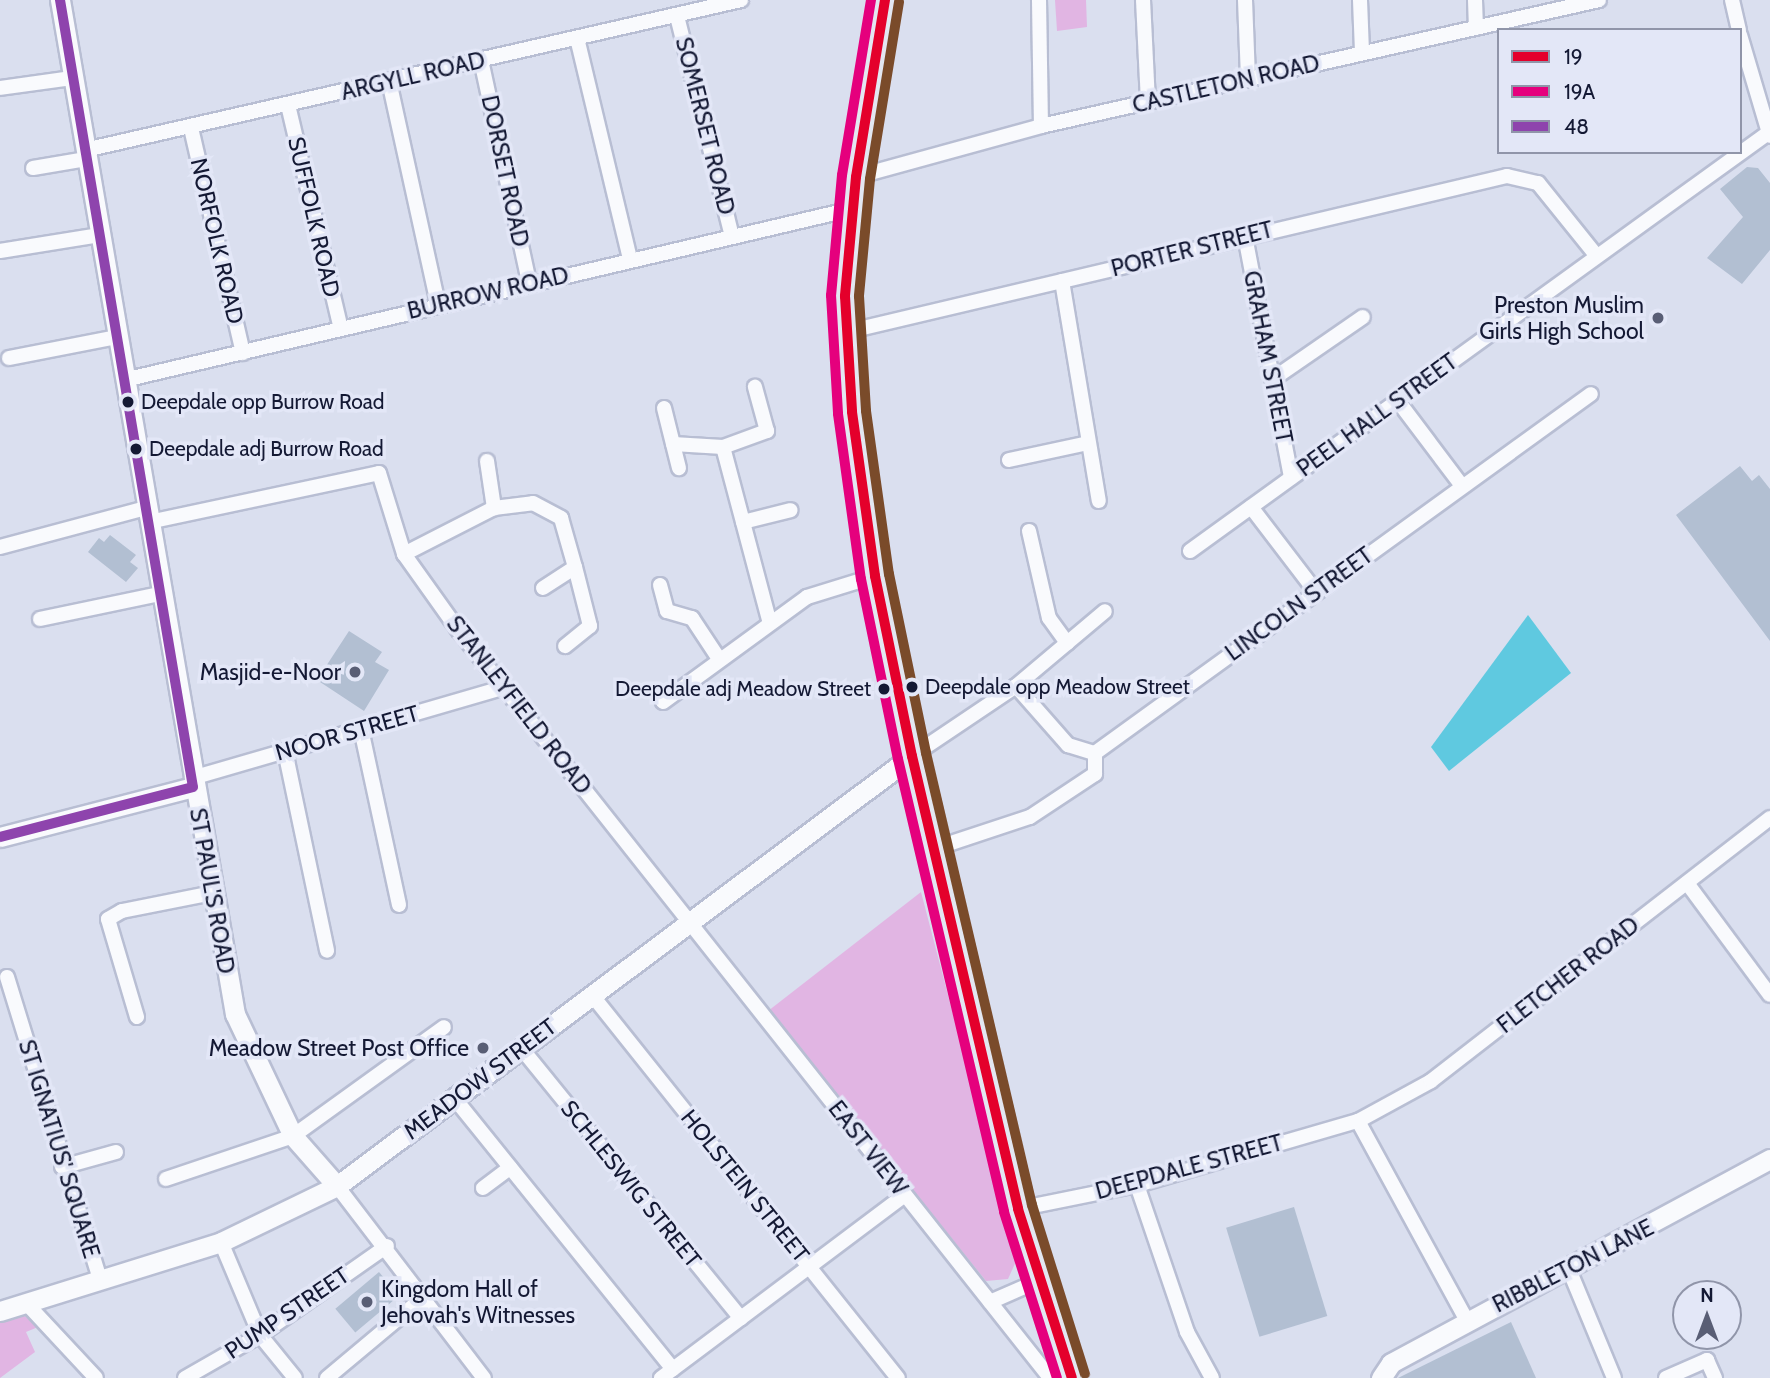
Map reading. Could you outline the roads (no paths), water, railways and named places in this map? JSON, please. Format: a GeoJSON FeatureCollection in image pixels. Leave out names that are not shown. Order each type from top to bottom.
{"type":"FeatureCollection","features":[{"type":"Feature","properties":{"kind":"main road"},"geometry":{"type":"LineString","coordinates":[[884,0],[856,177],[845,296],[846,332],[875,576],[912,756],[936,848],[1018,1209],[1038,1282],[1072,1378]]}},
{"type":"Feature","properties":{"kind":"street","name":"ST PAUL'S ROAD"},"geometry":{"type":"LineString","coordinates":[[60,0],[160,594],[235,1014],[293,1136],[387,1246],[483,1378]]}},
{"type":"Feature","properties":{"kind":"street","name":"ARGYLL ROAD"},"geometry":{"type":"LineString","coordinates":[[33,168],[389,81],[741,0]]}},
{"type":"Feature","properties":{"kind":"street"},"geometry":{"type":"LineString","coordinates":[[1039,0],[1041,126]]}},
{"type":"Feature","properties":{"kind":"street"},"geometry":{"type":"LineString","coordinates":[[1143,0],[1148,102]]}},
{"type":"Feature","properties":{"kind":"street"},"geometry":{"type":"LineString","coordinates":[[1245,0],[1248,79]]}},
{"type":"Feature","properties":{"kind":"street"},"geometry":{"type":"LineString","coordinates":[[1360,0],[1362,53]]}},
{"type":"Feature","properties":{"kind":"street"},"geometry":{"type":"LineString","coordinates":[[1475,0],[1476,28]]}},
{"type":"Feature","properties":{"kind":"street","name":"CASTLETON ROAD"},"geometry":{"type":"LineString","coordinates":[[856,177],[1041,126],[1599,0]]}},
{"type":"Feature","properties":{"kind":"street"},"geometry":{"type":"LineString","coordinates":[[1732,0],[1739,28]]}},
{"type":"Feature","properties":{"kind":"street","name":"SOMERSET ROAD"},"geometry":{"type":"LineString","coordinates":[[677,16],[732,236]]}},
{"type":"Feature","properties":{"kind":"street"},"geometry":{"type":"LineString","coordinates":[[577,38],[630,259]]}},
{"type":"Feature","properties":{"kind":"street"},"geometry":{"type":"LineString","coordinates":[[1742,41],[1769,134]]}},
{"type":"Feature","properties":{"kind":"street","name":"DORSET ROAD"},"geometry":{"type":"LineString","coordinates":[[481,60],[529,282]]}},
{"type":"Feature","properties":{"kind":"street"},"geometry":{"type":"LineString","coordinates":[[0,88],[72,78]]}},
{"type":"Feature","properties":{"kind":"street"},"geometry":{"type":"LineString","coordinates":[[389,81],[438,303]]}},
{"type":"Feature","properties":{"kind":"street","name":"SUFFOLK ROAD"},"geometry":{"type":"LineString","coordinates":[[288,105],[341,329]]}},
{"type":"Feature","properties":{"kind":"street","name":"NORFOLK ROAD"},"geometry":{"type":"LineString","coordinates":[[191,128],[243,353]]}},
{"type":"Feature","properties":{"kind":"street","name":"PEEL HALL STREET"},"geometry":{"type":"LineString","coordinates":[[1742,153],[1769,134]]}},
{"type":"Feature","properties":{"kind":"street","name":"PEEL HALL STREET"},"geometry":{"type":"LineString","coordinates":[[1190,551],[1595,254],[1740,154]]}},
{"type":"Feature","properties":{"kind":"street","name":"PORTER STREET"},"geometry":{"type":"LineString","coordinates":[[846,332],[1507,176],[1538,183],[1595,254]]}},
{"type":"Feature","properties":{"kind":"street","name":"BURROW ROAD"},"geometry":{"type":"LineString","coordinates":[[126,389],[243,353],[438,303],[732,236],[851,215]]}},
{"type":"Feature","properties":{"kind":"street"},"geometry":{"type":"LineString","coordinates":[[0,251],[100,235]]}},
{"type":"Feature","properties":{"kind":"street","name":"GRAHAM STREET"},"geometry":{"type":"LineString","coordinates":[[1245,236],[1291,478]]}},
{"type":"Feature","properties":{"kind":"street"},"geometry":{"type":"LineString","coordinates":[[1062,281],[1099,501]]}},
{"type":"Feature","properties":{"kind":"street"},"geometry":{"type":"LineString","coordinates":[[1273,379],[1363,317]]}},
{"type":"Feature","properties":{"kind":"street"},"geometry":{"type":"LineString","coordinates":[[9,358],[117,337]]}},
{"type":"Feature","properties":{"kind":"street"},"geometry":{"type":"LineString","coordinates":[[673,444],[723,447],[767,431],[755,387]]}},
{"type":"Feature","properties":{"kind":"street","name":"LINCOLN STREET"},"geometry":{"type":"LineString","coordinates":[[1095,753],[1591,394]]}},
{"type":"Feature","properties":{"kind":"street"},"geometry":{"type":"LineString","coordinates":[[1398,401],[1462,486]]}},
{"type":"Feature","properties":{"kind":"street"},"geometry":{"type":"LineString","coordinates":[[664,408],[679,468]]}},
{"type":"Feature","properties":{"kind":"street"},"geometry":{"type":"LineString","coordinates":[[1009,460],[1088,443]]}},
{"type":"Feature","properties":{"kind":"street"},"geometry":{"type":"LineString","coordinates":[[723,447],[769,620]]}},
{"type":"Feature","properties":{"kind":"street"},"geometry":{"type":"LineString","coordinates":[[487,461],[494,508]]}},
{"type":"Feature","properties":{"kind":"street","name":"STANLEYFIELD ROAD"},"geometry":{"type":"LineString","coordinates":[[148,515],[379,472],[404,554],[502,688],[689,922]]}},
{"type":"Feature","properties":{"kind":"street"},"geometry":{"type":"LineString","coordinates":[[404,554],[494,508],[533,503],[561,518],[590,626],[565,646]]}},
{"type":"Feature","properties":{"kind":"street"},"geometry":{"type":"LineString","coordinates":[[1251,507],[1316,592]]}},
{"type":"Feature","properties":{"kind":"street"},"geometry":{"type":"LineString","coordinates":[[743,522],[792,510]]}},
{"type":"Feature","properties":{"kind":"street"},"geometry":{"type":"LineString","coordinates":[[0,547],[148,515]]}},
{"type":"Feature","properties":{"kind":"street"},"geometry":{"type":"LineString","coordinates":[[1029,531],[1049,618],[1067,643]]}},
{"type":"Feature","properties":{"kind":"street"},"geometry":{"type":"LineString","coordinates":[[543,588],[575,567]]}},
{"type":"Feature","properties":{"kind":"street"},"geometry":{"type":"LineString","coordinates":[[663,702],[769,620],[807,597],[875,576]]}},
{"type":"Feature","properties":{"kind":"street"},"geometry":{"type":"LineString","coordinates":[[660,585],[667,611],[692,618],[719,659]]}},
{"type":"Feature","properties":{"kind":"street"},"geometry":{"type":"LineString","coordinates":[[40,619],[160,594]]}},
{"type":"Feature","properties":{"kind":"street"},"geometry":{"type":"LineString","coordinates":[[912,756],[1016,686],[1105,611]]}},
{"type":"Feature","properties":{"kind":"street"},"geometry":{"type":"LineString","coordinates":[[936,848],[1030,817],[1095,774],[1095,753],[1068,746],[1016,686]]}},
{"type":"Feature","properties":{"kind":"street","name":"NOOR STREET"},"geometry":{"type":"LineString","coordinates":[[193,783],[285,751],[502,688]]}},
{"type":"Feature","properties":{"kind":"street"},"geometry":{"type":"LineString","coordinates":[[361,729],[399,905]]}},
{"type":"Feature","properties":{"kind":"street"},"geometry":{"type":"LineString","coordinates":[[285,751],[327,951]]}},
{"type":"Feature","properties":{"kind":"street","name":"MEADOW STREET"},"geometry":{"type":"LineString","coordinates":[[0,1311],[221,1242],[337,1186],[912,756]]}},
{"type":"Feature","properties":{"kind":"street"},"geometry":{"type":"LineString","coordinates":[[0,837],[193,783]]}},
{"type":"Feature","properties":{"kind":"street","name":"FLETCHER ROAD"},"geometry":{"type":"LineString","coordinates":[[1358,1121],[1431,1081],[1770,818]]}},
{"type":"Feature","properties":{"kind":"street"},"geometry":{"type":"LineString","coordinates":[[1687,883],[1770,995]]}},
{"type":"Feature","properties":{"kind":"street"},"geometry":{"type":"LineString","coordinates":[[137,1017],[108,919],[122,911],[213,893]]}},
{"type":"Feature","properties":{"kind":"street","name":"EAST VIEW"},"geometry":{"type":"LineString","coordinates":[[689,922],[1047,1374]]}},
{"type":"Feature","properties":{"kind":"street","name":"ST IGNATIUS' SQUARE"},"geometry":{"type":"LineString","coordinates":[[7,977],[62,1167],[100,1280]]}},
{"type":"Feature","properties":{"kind":"street","name":"HOLSTEIN STREET"},"geometry":{"type":"LineString","coordinates":[[592,995],[898,1378]]}},
{"type":"Feature","properties":{"kind":"street"},"geometry":{"type":"LineString","coordinates":[[166,1179],[293,1136],[444,1027]]}},
{"type":"Feature","properties":{"kind":"street","name":"SCHLESWIG STREET"},"geometry":{"type":"LineString","coordinates":[[522,1049],[741,1318]]}},
{"type":"Feature","properties":{"kind":"street"},"geometry":{"type":"LineString","coordinates":[[455,1099],[650,1342],[667,1374],[905,1195]]}},
{"type":"Feature","properties":{"kind":"street"},"geometry":{"type":"LineString","coordinates":[[1358,1121],[1467,1321]]}},
{"type":"Feature","properties":{"kind":"street","name":"DEEPDALE STREET"},"geometry":{"type":"LineString","coordinates":[[1018,1209],[1137,1185],[1358,1121]]}},
{"type":"Feature","properties":{"kind":"street"},"geometry":{"type":"LineString","coordinates":[[62,1167],[116,1152]]}},
{"type":"Feature","properties":{"kind":"street","name":"RIBBLETON LANE"},"geometry":{"type":"LineString","coordinates":[[1381,1378],[1391,1363],[1770,1160]]}},
{"type":"Feature","properties":{"kind":"street"},"geometry":{"type":"LineString","coordinates":[[484,1188],[510,1168]]}},
{"type":"Feature","properties":{"kind":"street"},"geometry":{"type":"LineString","coordinates":[[1137,1185],[1187,1332],[1212,1378]]}},
{"type":"Feature","properties":{"kind":"street"},"geometry":{"type":"LineString","coordinates":[[221,1242],[260,1335],[295,1378]]}},
{"type":"Feature","properties":{"kind":"street","name":"PUMP STREET"},"geometry":{"type":"LineString","coordinates":[[185,1378],[260,1335],[387,1246]]}},
{"type":"Feature","properties":{"kind":"street"},"geometry":{"type":"LineString","coordinates":[[1568,1268],[1614,1378]]}},
{"type":"Feature","properties":{"kind":"street"},"geometry":{"type":"LineString","coordinates":[[990,1301],[1038,1282]]}},
{"type":"Feature","properties":{"kind":"street"},"geometry":{"type":"LineString","coordinates":[[327,1378],[424,1297]]}},
{"type":"Feature","properties":{"kind":"street"},"geometry":{"type":"LineString","coordinates":[[27,1304],[96,1378]]}},
{"type":"Feature","properties":{"kind":"street"},"geometry":{"type":"LineString","coordinates":[[1666,1378],[1707,1360],[1715,1378]]}},
{"type":"Feature","properties":{"kind":"water"},"geometry":{"type":"Polygon","coordinates":[[[1528,615],[1571,673],[1449,771],[1431,747],[1528,615]]]}},
{"type":"Feature","properties":{"kind":"place","name":"Preston Muslim Girls High School"},"geometry":{"type":"Point","coordinates":[1658,318]}},
{"type":"Feature","properties":{"kind":"place","name":"Deepdale opp Burrow Road"},"geometry":{"type":"Point","coordinates":[128,402]}},
{"type":"Feature","properties":{"kind":"place","name":"Deepdale adj Burrow Road"},"geometry":{"type":"Point","coordinates":[136,449]}},
{"type":"Feature","properties":{"kind":"place","name":"Masjid-e-Noor"},"geometry":{"type":"Point","coordinates":[355,672]}},
{"type":"Feature","properties":{"kind":"place","name":"Deepdale opp Meadow Street"},"geometry":{"type":"Point","coordinates":[912,687]}},
{"type":"Feature","properties":{"kind":"place","name":"Deepdale adj Meadow Street"},"geometry":{"type":"Point","coordinates":[884,689]}},
{"type":"Feature","properties":{"kind":"place","name":"Meadow Street Post Office"},"geometry":{"type":"Point","coordinates":[483,1048]}},
{"type":"Feature","properties":{"kind":"place","name":"Kingdom Hall of Jehovah's Witnesses"},"geometry":{"type":"Point","coordinates":[367,1302]}}]}
